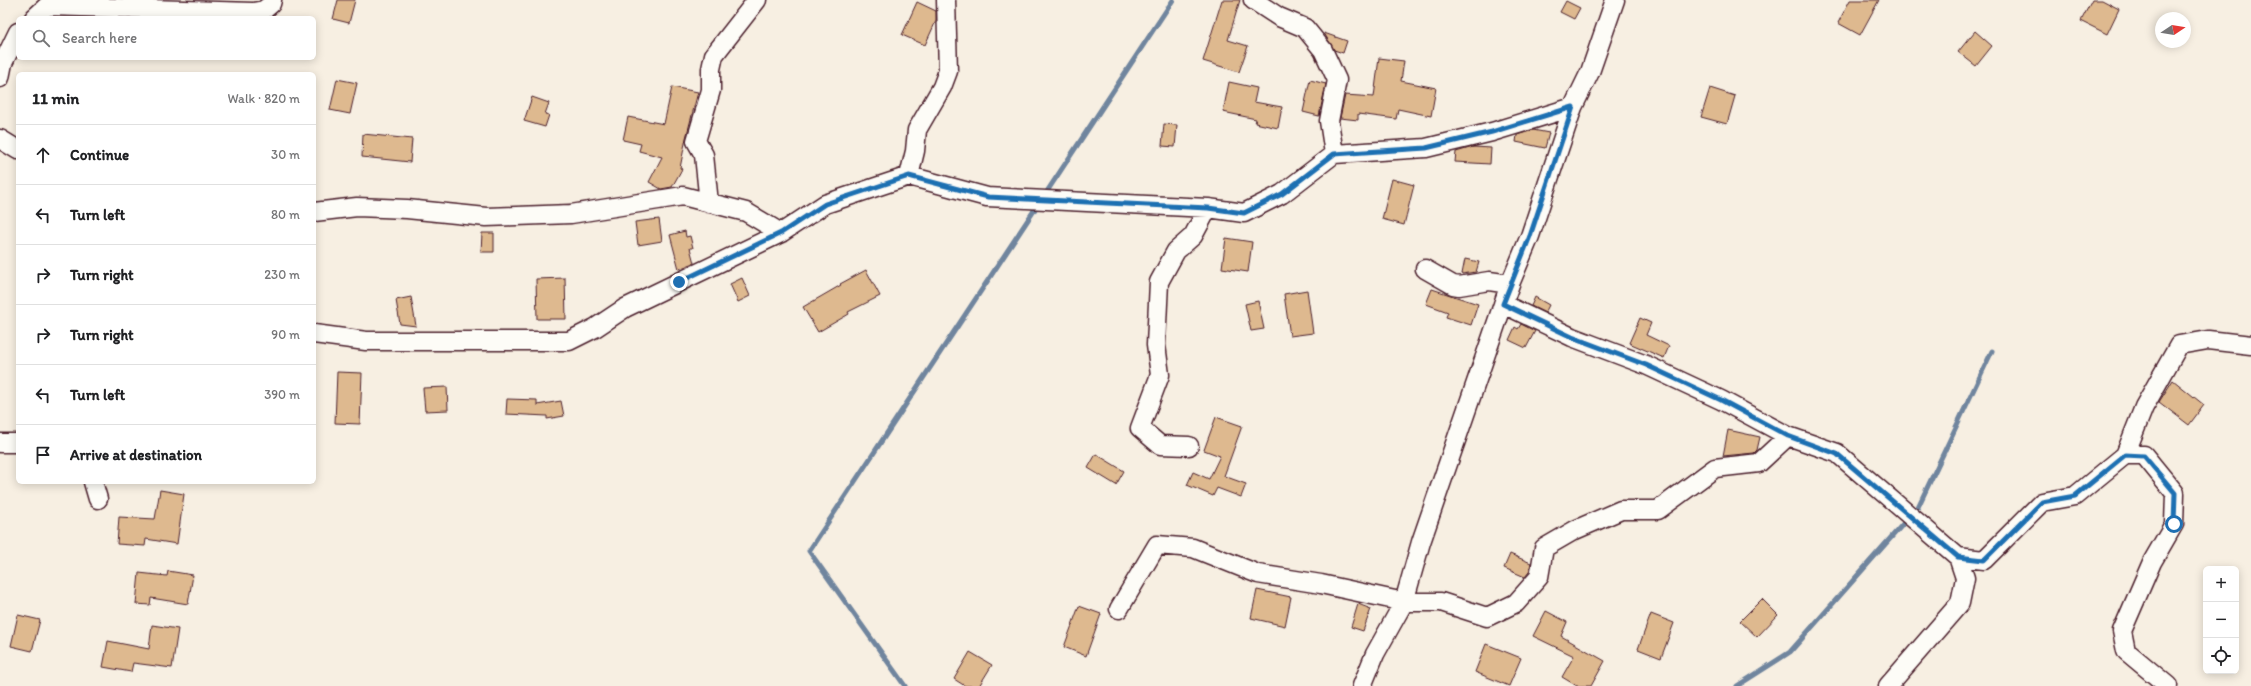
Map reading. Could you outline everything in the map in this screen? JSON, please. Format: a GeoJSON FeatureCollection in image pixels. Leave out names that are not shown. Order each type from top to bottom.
{"type":"FeatureCollection","features":[{"type":"Feature","properties":{"kind":"street"},"geometry":{"type":"LineString","coordinates":[[36,16],[47,6],[253,12],[264,10],[271,4],[272,0]]}},
{"type":"Feature","properties":{"kind":"street"},"geometry":{"type":"LineString","coordinates":[[709,203],[704,155],[696,141],[711,90],[711,69],[714,55],[757,0]]}},
{"type":"Feature","properties":{"kind":"street"},"geometry":{"type":"LineString","coordinates":[[909,176],[915,151],[916,130],[942,87],[948,71],[946,0]]}},
{"type":"Feature","properties":{"kind":"street"},"geometry":{"type":"LineString","coordinates":[[1253,0],[1279,17],[1305,28],[1323,50],[1337,80],[1329,121],[1334,154]]}},
{"type":"Feature","properties":{"kind":"street"},"geometry":{"type":"LineString","coordinates":[[1362,686],[1375,654],[1404,602],[1421,542],[1510,284],[1530,236],[1573,107],[1590,72],[1615,0]]}},
{"type":"Feature","properties":{"kind":"street"},"geometry":{"type":"LineString","coordinates":[[0,78],[3,63],[16,36]]}},
{"type":"Feature","properties":{"kind":"street"},"geometry":{"type":"LineString","coordinates":[[316,334],[366,341],[569,341],[595,328],[625,308],[781,233],[825,204],[909,176],[988,197],[1208,208],[1244,213],[1282,194],[1334,154],[1426,148],[1492,132],[1573,107]]}},
{"type":"Feature","properties":{"kind":"street"},"geometry":{"type":"LineString","coordinates":[[0,139],[16,149]]}},
{"type":"Feature","properties":{"kind":"street"},"geometry":{"type":"LineString","coordinates":[[316,212],[358,207],[407,209],[486,217],[570,214],[683,196],[746,212],[781,233]]}},
{"type":"Feature","properties":{"kind":"street"},"geometry":{"type":"LineString","coordinates":[[1189,446],[1160,445],[1140,428],[1160,375],[1156,345],[1159,282],[1176,251],[1193,236],[1208,208]]}},
{"type":"Feature","properties":{"kind":"street"},"geometry":{"type":"LineString","coordinates":[[1425,269],[1453,285],[1459,286],[1489,281],[1510,284]]}},
{"type":"Feature","properties":{"kind":"street"},"geometry":{"type":"LineString","coordinates":[[1503,304],[1572,337],[1646,365],[1721,400],[1788,436],[1837,454],[1958,557],[1965,578],[1960,602],[1888,686]]}},
{"type":"Feature","properties":{"kind":"street"},"geometry":{"type":"LineString","coordinates":[[1958,557],[1984,560],[2042,502],[2075,496],[2125,455],[2144,407],[2179,345],[2208,340],[2251,345]]}},
{"type":"Feature","properties":{"kind":"street"},"geometry":{"type":"LineString","coordinates":[[1119,609],[1157,545],[1193,548],[1258,574],[1321,584],[1404,602],[1441,602],[1487,617],[1516,603],[1540,577],[1544,548],[1575,530],[1621,510],[1658,510],[1715,468],[1759,463],[1788,436]]}},
{"type":"Feature","properties":{"kind":"street"},"geometry":{"type":"LineString","coordinates":[[0,443],[16,443]]}},
{"type":"Feature","properties":{"kind":"street"},"geometry":{"type":"LineString","coordinates":[[2125,455],[2144,456],[2175,493],[2174,524],[2152,562],[2122,631],[2126,652],[2168,686]]}},
{"type":"Feature","properties":{"kind":"street"},"geometry":{"type":"LineString","coordinates":[[94,484],[98,499]]}},
{"type":"Feature","properties":{"kind":"building"},"geometry":{"type":"Polygon","coordinates":[[[338,0],[355,0],[349,23],[333,19],[338,0]]]}},
{"type":"Feature","properties":{"kind":"building"},"geometry":{"type":"Polygon","coordinates":[[[1222,0],[1240,0],[1228,40],[1248,46],[1239,72],[1203,61],[1222,0]]]}},
{"type":"Feature","properties":{"kind":"building"},"geometry":{"type":"Polygon","coordinates":[[[1850,0],[1879,0],[1860,35],[1838,23],[1850,0]]]}},
{"type":"Feature","properties":{"kind":"building"},"geometry":{"type":"Polygon","coordinates":[[[2092,0],[2102,0],[2119,9],[2107,34],[2081,21],[2092,0]]]}},
{"type":"Feature","properties":{"kind":"building"},"geometry":{"type":"Polygon","coordinates":[[[1566,1],[1580,8],[1574,19],[1560,12],[1566,1]]]}},
{"type":"Feature","properties":{"kind":"building"},"geometry":{"type":"Polygon","coordinates":[[[917,2],[936,11],[936,21],[925,45],[902,35],[917,2]]]}},
{"type":"Feature","properties":{"kind":"building"},"geometry":{"type":"Polygon","coordinates":[[[1975,31],[1992,46],[1976,66],[1958,52],[1975,31]]]}},
{"type":"Feature","properties":{"kind":"building"},"geometry":{"type":"Polygon","coordinates":[[[1324,33],[1347,41],[1343,53],[1334,50],[1324,33]]]}},
{"type":"Feature","properties":{"kind":"building"},"geometry":{"type":"Polygon","coordinates":[[[1379,58],[1404,61],[1401,81],[1436,88],[1431,116],[1398,109],[1396,119],[1358,114],[1358,120],[1340,118],[1345,95],[1374,97],[1379,58]]]}},
{"type":"Feature","properties":{"kind":"building"},"geometry":{"type":"Polygon","coordinates":[[[337,79],[357,83],[350,114],[330,110],[337,79]]]}},
{"type":"Feature","properties":{"kind":"building"},"geometry":{"type":"Polygon","coordinates":[[[1310,80],[1326,84],[1319,116],[1303,112],[1310,80]]]}},
{"type":"Feature","properties":{"kind":"building"},"geometry":{"type":"Polygon","coordinates":[[[1229,82],[1257,88],[1254,102],[1282,107],[1278,128],[1255,123],[1256,119],[1223,112],[1229,82]]]}},
{"type":"Feature","properties":{"kind":"building"},"geometry":{"type":"Polygon","coordinates":[[[672,87],[698,92],[686,138],[680,168],[682,169],[672,187],[661,189],[649,182],[662,157],[639,151],[641,144],[623,140],[628,117],[664,124],[672,87]]]}},
{"type":"Feature","properties":{"kind":"building"},"geometry":{"type":"Polygon","coordinates":[[[1710,88],[1735,96],[1727,124],[1701,117],[1710,88]]]}},
{"type":"Feature","properties":{"kind":"building"},"geometry":{"type":"Polygon","coordinates":[[[532,97],[549,103],[545,114],[549,115],[545,127],[524,121],[532,97]]]}},
{"type":"Feature","properties":{"kind":"building"},"geometry":{"type":"Polygon","coordinates":[[[1164,124],[1177,125],[1175,147],[1162,146],[1164,124]]]}},
{"type":"Feature","properties":{"kind":"building"},"geometry":{"type":"Polygon","coordinates":[[[1533,130],[1549,133],[1545,148],[1516,142],[1517,135],[1533,130]]]}},
{"type":"Feature","properties":{"kind":"building"},"geometry":{"type":"Polygon","coordinates":[[[363,134],[412,139],[410,162],[362,157],[363,134]]]}},
{"type":"Feature","properties":{"kind":"building"},"geometry":{"type":"Polygon","coordinates":[[[1473,147],[1491,148],[1490,164],[1455,162],[1456,152],[1473,147]]]}},
{"type":"Feature","properties":{"kind":"building"},"geometry":{"type":"Polygon","coordinates":[[[1392,179],[1414,185],[1404,225],[1382,219],[1392,179]]]}},
{"type":"Feature","properties":{"kind":"building"},"geometry":{"type":"Polygon","coordinates":[[[659,219],[662,241],[638,245],[635,222],[659,219]]]}},
{"type":"Feature","properties":{"kind":"building"},"geometry":{"type":"Polygon","coordinates":[[[685,231],[686,237],[690,236],[693,248],[690,248],[694,263],[679,269],[670,235],[685,231]]]}},
{"type":"Feature","properties":{"kind":"building"},"geometry":{"type":"Polygon","coordinates":[[[482,233],[494,233],[494,252],[481,252],[482,233]]]}},
{"type":"Feature","properties":{"kind":"building"},"geometry":{"type":"Polygon","coordinates":[[[1226,238],[1252,242],[1248,272],[1222,268],[1226,238]]]}},
{"type":"Feature","properties":{"kind":"building"},"geometry":{"type":"Polygon","coordinates":[[[1465,259],[1479,262],[1476,272],[1462,274],[1465,259]]]}},
{"type":"Feature","properties":{"kind":"building"},"geometry":{"type":"Polygon","coordinates":[[[866,270],[880,296],[848,312],[849,314],[818,332],[803,307],[866,270]]]}},
{"type":"Feature","properties":{"kind":"building"},"geometry":{"type":"Polygon","coordinates":[[[565,278],[566,319],[537,319],[536,279],[565,278]]]}},
{"type":"Feature","properties":{"kind":"building"},"geometry":{"type":"Polygon","coordinates":[[[742,278],[750,296],[738,302],[730,284],[742,278]]]}},
{"type":"Feature","properties":{"kind":"building"},"geometry":{"type":"Polygon","coordinates":[[[1432,289],[1478,304],[1471,325],[1446,317],[1448,312],[1426,304],[1432,289]]]}},
{"type":"Feature","properties":{"kind":"building"},"geometry":{"type":"Polygon","coordinates":[[[1307,290],[1313,333],[1290,336],[1284,294],[1307,290]]]}},
{"type":"Feature","properties":{"kind":"building"},"geometry":{"type":"Polygon","coordinates":[[[411,297],[416,326],[400,324],[396,300],[411,297]]]}},
{"type":"Feature","properties":{"kind":"building"},"geometry":{"type":"Polygon","coordinates":[[[1535,297],[1549,305],[1545,313],[1531,306],[1535,297]]]}},
{"type":"Feature","properties":{"kind":"building"},"geometry":{"type":"Polygon","coordinates":[[[1258,301],[1264,329],[1251,331],[1245,304],[1258,301]]]}},
{"type":"Feature","properties":{"kind":"building"},"geometry":{"type":"Polygon","coordinates":[[[1640,318],[1651,323],[1646,335],[1669,346],[1664,358],[1629,343],[1640,318]]]}},
{"type":"Feature","properties":{"kind":"building"},"geometry":{"type":"Polygon","coordinates":[[[1521,324],[1535,331],[1526,348],[1509,340],[1515,327],[1518,329],[1521,324]]]}},
{"type":"Feature","properties":{"kind":"building"},"geometry":{"type":"Polygon","coordinates":[[[337,372],[362,373],[360,424],[335,423],[337,372]]]}},
{"type":"Feature","properties":{"kind":"building"},"geometry":{"type":"Polygon","coordinates":[[[2173,380],[2204,405],[2189,425],[2159,402],[2173,380]]]}},
{"type":"Feature","properties":{"kind":"building"},"geometry":{"type":"Polygon","coordinates":[[[447,387],[448,410],[425,411],[423,388],[447,387]]]}},
{"type":"Feature","properties":{"kind":"building"},"geometry":{"type":"Polygon","coordinates":[[[507,399],[537,400],[537,405],[561,401],[564,416],[547,419],[547,416],[506,414],[507,399]]]}},
{"type":"Feature","properties":{"kind":"building"},"geometry":{"type":"Polygon","coordinates":[[[1216,417],[1242,426],[1224,476],[1246,484],[1241,497],[1217,488],[1213,496],[1187,485],[1193,472],[1209,479],[1220,456],[1204,450],[1216,417]]]}},
{"type":"Feature","properties":{"kind":"building"},"geometry":{"type":"Polygon","coordinates":[[[1728,430],[1760,437],[1757,450],[1754,453],[1723,456],[1728,430]]]}},
{"type":"Feature","properties":{"kind":"building"},"geometry":{"type":"Polygon","coordinates":[[[1096,454],[1124,471],[1116,485],[1088,468],[1096,454]]]}},
{"type":"Feature","properties":{"kind":"building"},"geometry":{"type":"Polygon","coordinates":[[[160,490],[184,494],[177,544],[146,539],[145,546],[117,544],[119,517],[155,519],[160,490]]]}},
{"type":"Feature","properties":{"kind":"building"},"geometry":{"type":"Polygon","coordinates":[[[1510,554],[1531,563],[1529,572],[1525,577],[1504,568],[1510,554]]]}},
{"type":"Feature","properties":{"kind":"building"},"geometry":{"type":"Polygon","coordinates":[[[168,571],[193,575],[188,604],[151,598],[150,605],[136,604],[139,573],[167,576],[168,571]]]}},
{"type":"Feature","properties":{"kind":"building"},"geometry":{"type":"Polygon","coordinates":[[[1257,590],[1291,597],[1285,626],[1251,618],[1257,590]]]}},
{"type":"Feature","properties":{"kind":"building"},"geometry":{"type":"Polygon","coordinates":[[[1762,599],[1778,615],[1757,637],[1740,621],[1762,599]]]}},
{"type":"Feature","properties":{"kind":"building"},"geometry":{"type":"Polygon","coordinates":[[[1358,604],[1371,609],[1363,631],[1351,627],[1358,604]]]}},
{"type":"Feature","properties":{"kind":"building"},"geometry":{"type":"Polygon","coordinates":[[[1079,606],[1101,614],[1086,656],[1064,647],[1079,606]]]}},
{"type":"Feature","properties":{"kind":"building"},"geometry":{"type":"Polygon","coordinates":[[[1546,611],[1567,622],[1561,636],[1605,661],[1591,686],[1577,686],[1562,677],[1574,656],[1533,636],[1546,611]]]}},
{"type":"Feature","properties":{"kind":"building"},"geometry":{"type":"Polygon","coordinates":[[[1651,614],[1674,623],[1661,658],[1638,649],[1651,614]]]}},
{"type":"Feature","properties":{"kind":"building"},"geometry":{"type":"Polygon","coordinates":[[[18,615],[40,620],[32,651],[11,646],[18,615]]]}},
{"type":"Feature","properties":{"kind":"building"},"geometry":{"type":"Polygon","coordinates":[[[152,625],[178,629],[172,668],[133,663],[131,672],[103,667],[108,641],[149,649],[152,625]]]}},
{"type":"Feature","properties":{"kind":"building"},"geometry":{"type":"Polygon","coordinates":[[[1486,644],[1521,658],[1509,686],[1475,672],[1486,644]]]}},
{"type":"Feature","properties":{"kind":"building"},"geometry":{"type":"Polygon","coordinates":[[[970,652],[992,665],[979,686],[965,686],[954,679],[970,652]]]}},
{"type":"Feature","properties":{"kind":"waterway"},"geometry":{"type":"LineString","coordinates":[[1044,196],[1173,0]]}},
{"type":"Feature","properties":{"kind":"waterway"},"geometry":{"type":"LineString","coordinates":[[905,686],[809,551],[1039,203]]}},
{"type":"Feature","properties":{"kind":"waterway"},"geometry":{"type":"LineString","coordinates":[[1737,686],[1790,652],[1918,507],[1992,351]]}},
{"type":"Feature","properties":{"kind":"route"},"geometry":{"type":"LineString","coordinates":[[679,282],[781,233],[825,204],[909,176],[944,184],[988,197],[1208,208],[1244,213],[1282,194],[1334,154],[1426,148],[1492,132],[1573,107],[1530,236],[1503,304],[1572,337],[1646,365],[1721,400],[1788,436],[1837,454],[1958,557],[1984,560],[2042,502],[2075,496],[2125,455],[2144,456],[2175,493],[2174,524]]}}]}
